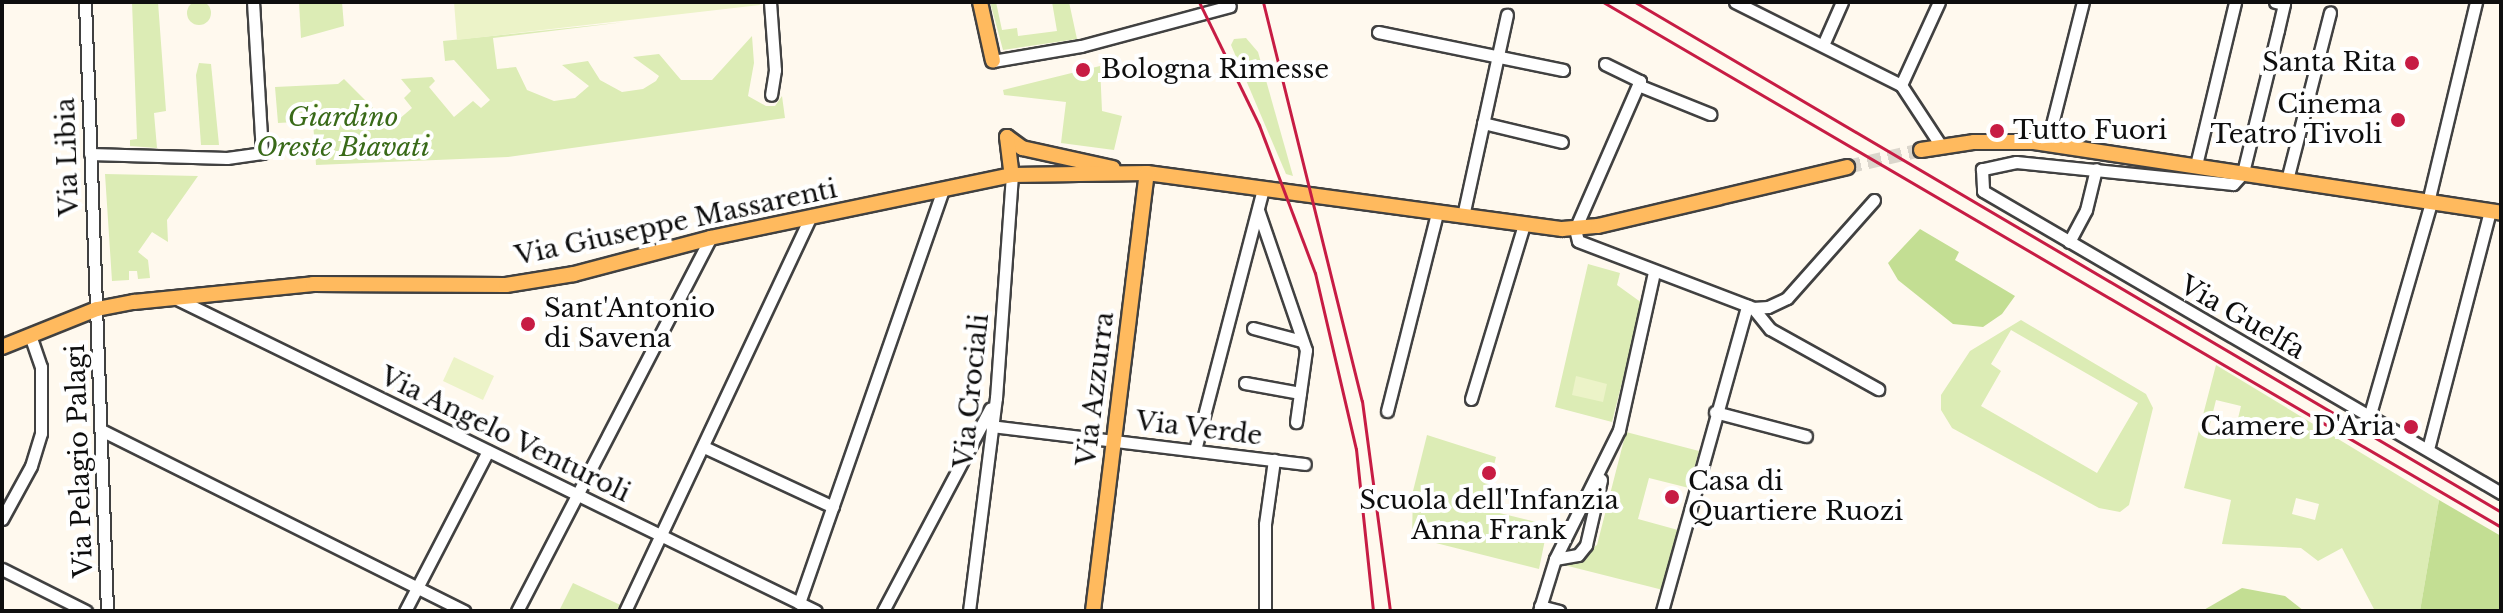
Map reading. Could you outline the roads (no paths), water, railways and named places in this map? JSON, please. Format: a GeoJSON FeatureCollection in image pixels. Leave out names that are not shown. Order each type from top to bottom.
{"type":"FeatureCollection","features":[{"type":"Feature","properties":{"kind":"main road"},"geometry":{"type":"LineString","coordinates":[[980,2],[993,61]]}},
{"type":"Feature","properties":{"kind":"main road","name":"Via Giuseppe Massarenti"},"geometry":{"type":"LineString","coordinates":[[1012,175],[1007,137],[1022,148],[1125,172]]}},
{"type":"Feature","properties":{"kind":"main road"},"geometry":{"type":"LineString","coordinates":[[1921,150],[1941,146],[2047,144],[2496,212]]}},
{"type":"Feature","properties":{"kind":"main road","name":"Via Giuseppe Massarenti"},"geometry":{"type":"LineString","coordinates":[[2,347],[97,309],[175,298],[313,284],[516,284],[574,274],[710,238],[1012,175],[1147,173],[1524,225],[1575,229],[1847,167]]}},
{"type":"Feature","properties":{"kind":"main road","name":"Via Azzurra"},"geometry":{"type":"LineString","coordinates":[[1093,611],[1147,173]]}},
{"type":"Feature","properties":{"kind":"street","name":"Via Libia"},"geometry":{"type":"LineString","coordinates":[[85,2],[97,309]]}},
{"type":"Feature","properties":{"kind":"street"},"geometry":{"type":"LineString","coordinates":[[90,154],[227,158],[262,153],[253,2]]}},
{"type":"Feature","properties":{"kind":"street"},"geometry":{"type":"LineString","coordinates":[[770,2],[775,70],[771,95]]}},
{"type":"Feature","properties":{"kind":"street"},"geometry":{"type":"LineString","coordinates":[[1735,2],[1901,85],[1941,146]]}},
{"type":"Feature","properties":{"kind":"street"},"geometry":{"type":"LineString","coordinates":[[1823,45],[1842,2]]}},
{"type":"Feature","properties":{"kind":"street"},"geometry":{"type":"LineString","coordinates":[[1901,85],[1939,2]]}},
{"type":"Feature","properties":{"kind":"street"},"geometry":{"type":"LineString","coordinates":[[2047,144],[2083,2]]}},
{"type":"Feature","properties":{"kind":"street"},"geometry":{"type":"LineString","coordinates":[[2196,165],[2235,2]]}},
{"type":"Feature","properties":{"kind":"street"},"geometry":{"type":"LineString","coordinates":[[2069,242],[2086,210],[2096,169],[2201,184],[2233,184],[2243,173],[2284,4],[2275,2]]}},
{"type":"Feature","properties":{"kind":"street"},"geometry":{"type":"LineString","coordinates":[[2370,414],[2430,202],[2476,2]]}},
{"type":"Feature","properties":{"kind":"street"},"geometry":{"type":"LineString","coordinates":[[993,61],[1081,46],[1230,6]]}},
{"type":"Feature","properties":{"kind":"street"},"geometry":{"type":"LineString","coordinates":[[2287,180],[2330,12]]}},
{"type":"Feature","properties":{"kind":"street"},"geometry":{"type":"LineString","coordinates":[[1463,216],[1507,15]]}},
{"type":"Feature","properties":{"kind":"street"},"geometry":{"type":"LineString","coordinates":[[1378,32],[1563,70]]}},
{"type":"Feature","properties":{"kind":"street"},"geometry":{"type":"LineString","coordinates":[[1605,64],[1640,81],[1575,229],[1587,248],[1750,307],[1768,307],[1794,291],[1874,200]]}},
{"type":"Feature","properties":{"kind":"street"},"geometry":{"type":"LineString","coordinates":[[1638,85],[1710,114]]}},
{"type":"Feature","properties":{"kind":"street"},"geometry":{"type":"LineString","coordinates":[[1483,123],[1562,142]]}},
{"type":"Feature","properties":{"kind":"street","name":"Via Guelfa"},"geometry":{"type":"LineString","coordinates":[[2096,169],[2016,162],[1982,169],[1983,191],[2501,493]]}},
{"type":"Feature","properties":{"kind":"street","name":"Via Crociali"},"geometry":{"type":"LineString","coordinates":[[969,611],[996,398],[1012,175]]}},
{"type":"Feature","properties":{"kind":"street"},"geometry":{"type":"LineString","coordinates":[[799,603],[943,189]]}},
{"type":"Feature","properties":{"kind":"street"},"geometry":{"type":"LineString","coordinates":[[1195,450],[1263,189]]}},
{"type":"Feature","properties":{"kind":"street"},"geometry":{"type":"LineString","coordinates":[[1258,210],[1302,341],[1296,422]]}},
{"type":"Feature","properties":{"kind":"street"},"geometry":{"type":"LineString","coordinates":[[2428,449],[2496,212]]}},
{"type":"Feature","properties":{"kind":"street"},"geometry":{"type":"LineString","coordinates":[[1387,411],[1437,213]]}},
{"type":"Feature","properties":{"kind":"street"},"geometry":{"type":"LineString","coordinates":[[625,611],[810,217]]}},
{"type":"Feature","properties":{"kind":"street"},"geometry":{"type":"LineString","coordinates":[[1471,399],[1524,225]]}},
{"type":"Feature","properties":{"kind":"street"},"geometry":{"type":"LineString","coordinates":[[517,611],[710,238]]}},
{"type":"Feature","properties":{"kind":"street"},"geometry":{"type":"LineString","coordinates":[[1559,611],[1540,608],[1555,559],[1603,469],[1619,430],[1654,272]]}},
{"type":"Feature","properties":{"kind":"street","name":"Via Angelo Venturoli"},"geometry":{"type":"LineString","coordinates":[[175,298],[816,611]]}},
{"type":"Feature","properties":{"kind":"street"},"geometry":{"type":"LineString","coordinates":[[1750,307],[1770,329],[1878,389]]}},
{"type":"Feature","properties":{"kind":"street"},"geometry":{"type":"LineString","coordinates":[[1662,611],[1715,412],[1750,307]]}},
{"type":"Feature","properties":{"kind":"street","name":"Via Pelagio Palagi"},"geometry":{"type":"LineString","coordinates":[[97,309],[107,611]]}},
{"type":"Feature","properties":{"kind":"street"},"geometry":{"type":"LineString","coordinates":[[1253,328],[1302,341]]}},
{"type":"Feature","properties":{"kind":"street"},"geometry":{"type":"LineString","coordinates":[[2,519],[31,466],[41,433],[41,367],[30,335]]}},
{"type":"Feature","properties":{"kind":"street"},"geometry":{"type":"LineString","coordinates":[[1245,383],[1300,393]]}},
{"type":"Feature","properties":{"kind":"street"},"geometry":{"type":"LineString","coordinates":[[883,611],[996,398]]}},
{"type":"Feature","properties":{"kind":"street"},"geometry":{"type":"LineString","coordinates":[[1715,412],[1806,436]]}},
{"type":"Feature","properties":{"kind":"street","name":"Via Verde"},"geometry":{"type":"LineString","coordinates":[[991,426],[1305,464]]}},
{"type":"Feature","properties":{"kind":"street"},"geometry":{"type":"LineString","coordinates":[[101,430],[464,611]]}},
{"type":"Feature","properties":{"kind":"street"},"geometry":{"type":"LineString","coordinates":[[704,447],[833,507]]}},
{"type":"Feature","properties":{"kind":"street"},"geometry":{"type":"LineString","coordinates":[[405,611],[488,451]]}},
{"type":"Feature","properties":{"kind":"street"},"geometry":{"type":"LineString","coordinates":[[1265,611],[1265,524],[1274,460]]}},
{"type":"Feature","properties":{"kind":"street"},"geometry":{"type":"LineString","coordinates":[[1555,559],[1578,555],[1586,545],[1603,469]]}},
{"type":"Feature","properties":{"kind":"street"},"geometry":{"type":"LineString","coordinates":[[2,569],[89,611]]}},
{"type":"Feature","properties":{"kind":"tunnel"},"geometry":{"type":"LineString","coordinates":[[1847,167],[1921,150]]}},
{"type":"Feature","properties":{"kind":"railway"},"geometry":{"type":"LineString","coordinates":[[1199,2],[1259,125],[1315,273],[1356,449],[1373,611]]}},
{"type":"Feature","properties":{"kind":"railway"},"geometry":{"type":"LineString","coordinates":[[1263,2],[1362,401],[1390,611]]}},
{"type":"Feature","properties":{"kind":"railway"},"geometry":{"type":"LineString","coordinates":[[1603,2],[2501,527]]}},
{"type":"Feature","properties":{"kind":"railway"},"geometry":{"type":"LineString","coordinates":[[1635,2],[2501,512]]}},
{"type":"Feature","properties":{"kind":"place","name":"Santa Rita"},"geometry":{"type":"Point","coordinates":[2412,63]}},
{"type":"Feature","properties":{"kind":"place","name":"Bologna Rimesse"},"geometry":{"type":"Point","coordinates":[1083,70]}},
{"type":"Feature","properties":{"kind":"place","name":"Cinema Teatro Tivoli"},"geometry":{"type":"Point","coordinates":[2398,120]}},
{"type":"Feature","properties":{"kind":"place","name":"Tutto Fuori"},"geometry":{"type":"Point","coordinates":[1997,131]}},
{"type":"Feature","properties":{"kind":"place","name":"Sant'Antonio di Savena"},"geometry":{"type":"Point","coordinates":[528,324]}},
{"type":"Feature","properties":{"kind":"place","name":"Camere D'Aria"},"geometry":{"type":"Point","coordinates":[2411,427]}},
{"type":"Feature","properties":{"kind":"place","name":"Scuola dell'Infanzia Anna Frank"},"geometry":{"type":"Point","coordinates":[1489,473]}},
{"type":"Feature","properties":{"kind":"place","name":"Casa di Quartiere Ruozi"},"geometry":{"type":"Point","coordinates":[1672,497]}},
{"type":"Feature","properties":{"kind":"park label","name":"Giardino Oreste Biavati"},"geometry":{"type":"Point","coordinates":[343,133]}}]}
